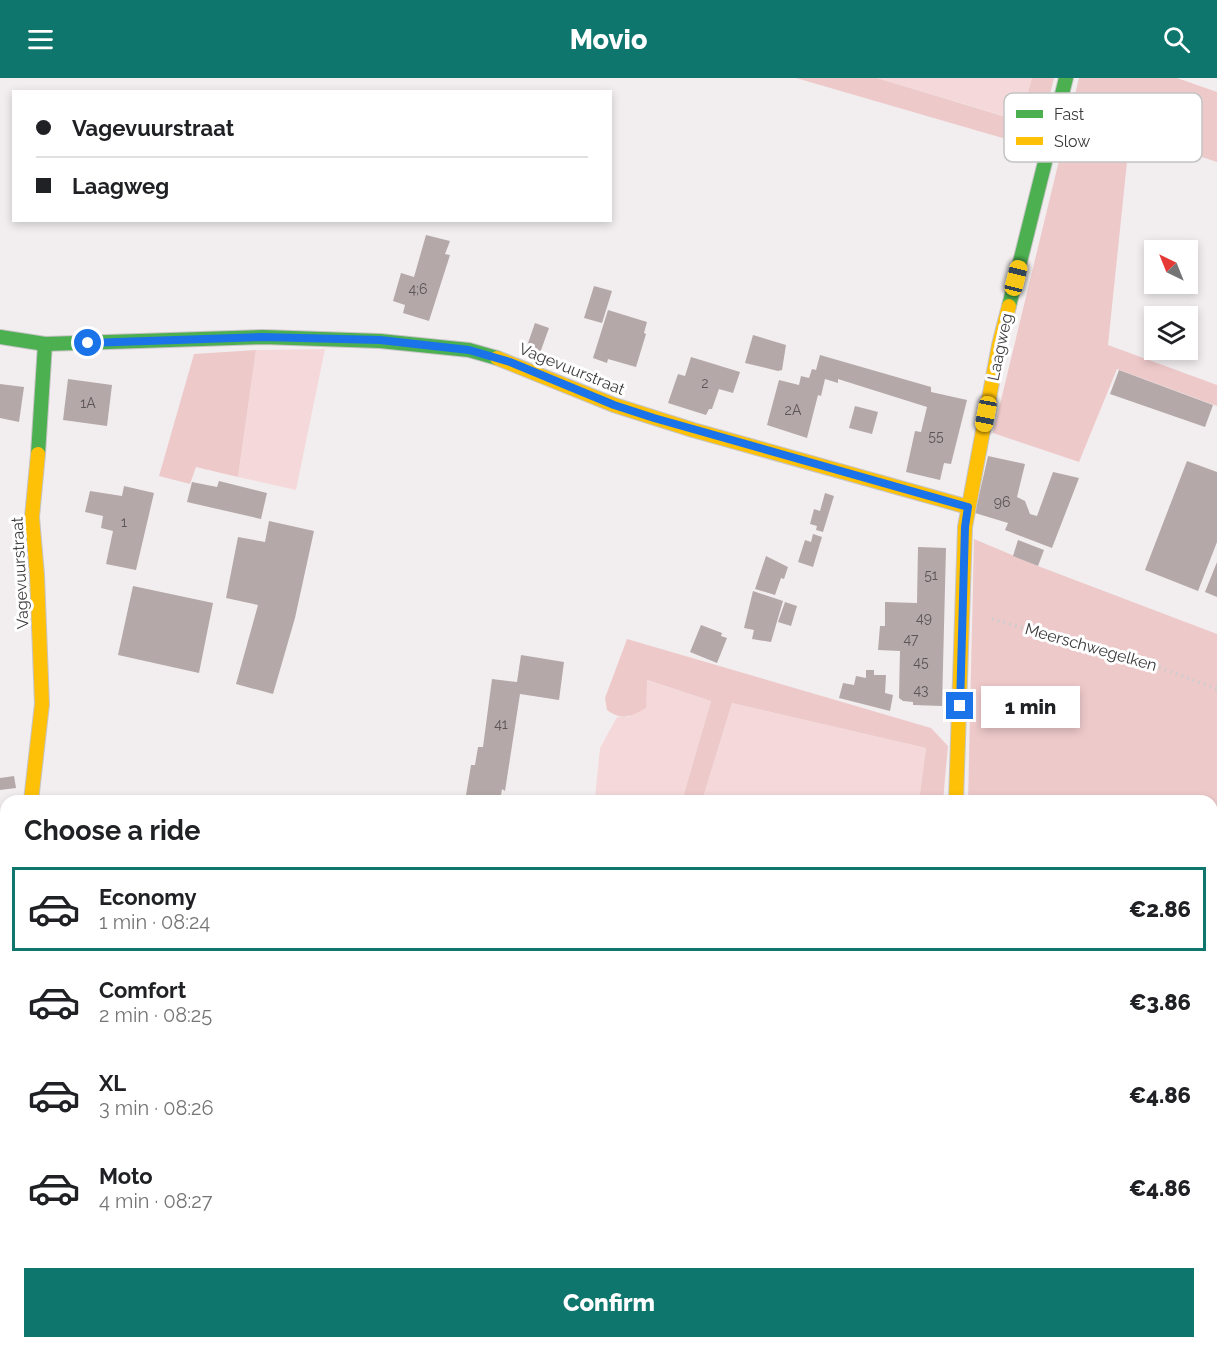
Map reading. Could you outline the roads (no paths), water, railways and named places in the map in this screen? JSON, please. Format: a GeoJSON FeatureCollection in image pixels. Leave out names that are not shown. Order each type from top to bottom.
{"type":"FeatureCollection","features":[{"type":"Feature","properties":{"kind":"street","name":"Laagweg"},"geometry":{"type":"LineString","coordinates":[[1062,93],[1066,78]]}},
{"type":"Feature","properties":{"kind":"street","name":"Laagweg"},"geometry":{"type":"LineString","coordinates":[[956,795],[965,527],[999,345],[1045,162]]}},
{"type":"Feature","properties":{"kind":"street","name":"Vagevuurstraat"},"geometry":{"type":"LineString","coordinates":[[0,337],[45,344],[262,337],[380,340],[469,350],[510,362],[614,405],[659,420],[968,507]]}},
{"type":"Feature","properties":{"kind":"street","name":"Vagevuurstraat"},"geometry":{"type":"LineString","coordinates":[[32,795],[42,704],[37,575],[32,517],[42,415],[45,344]]}}]}
